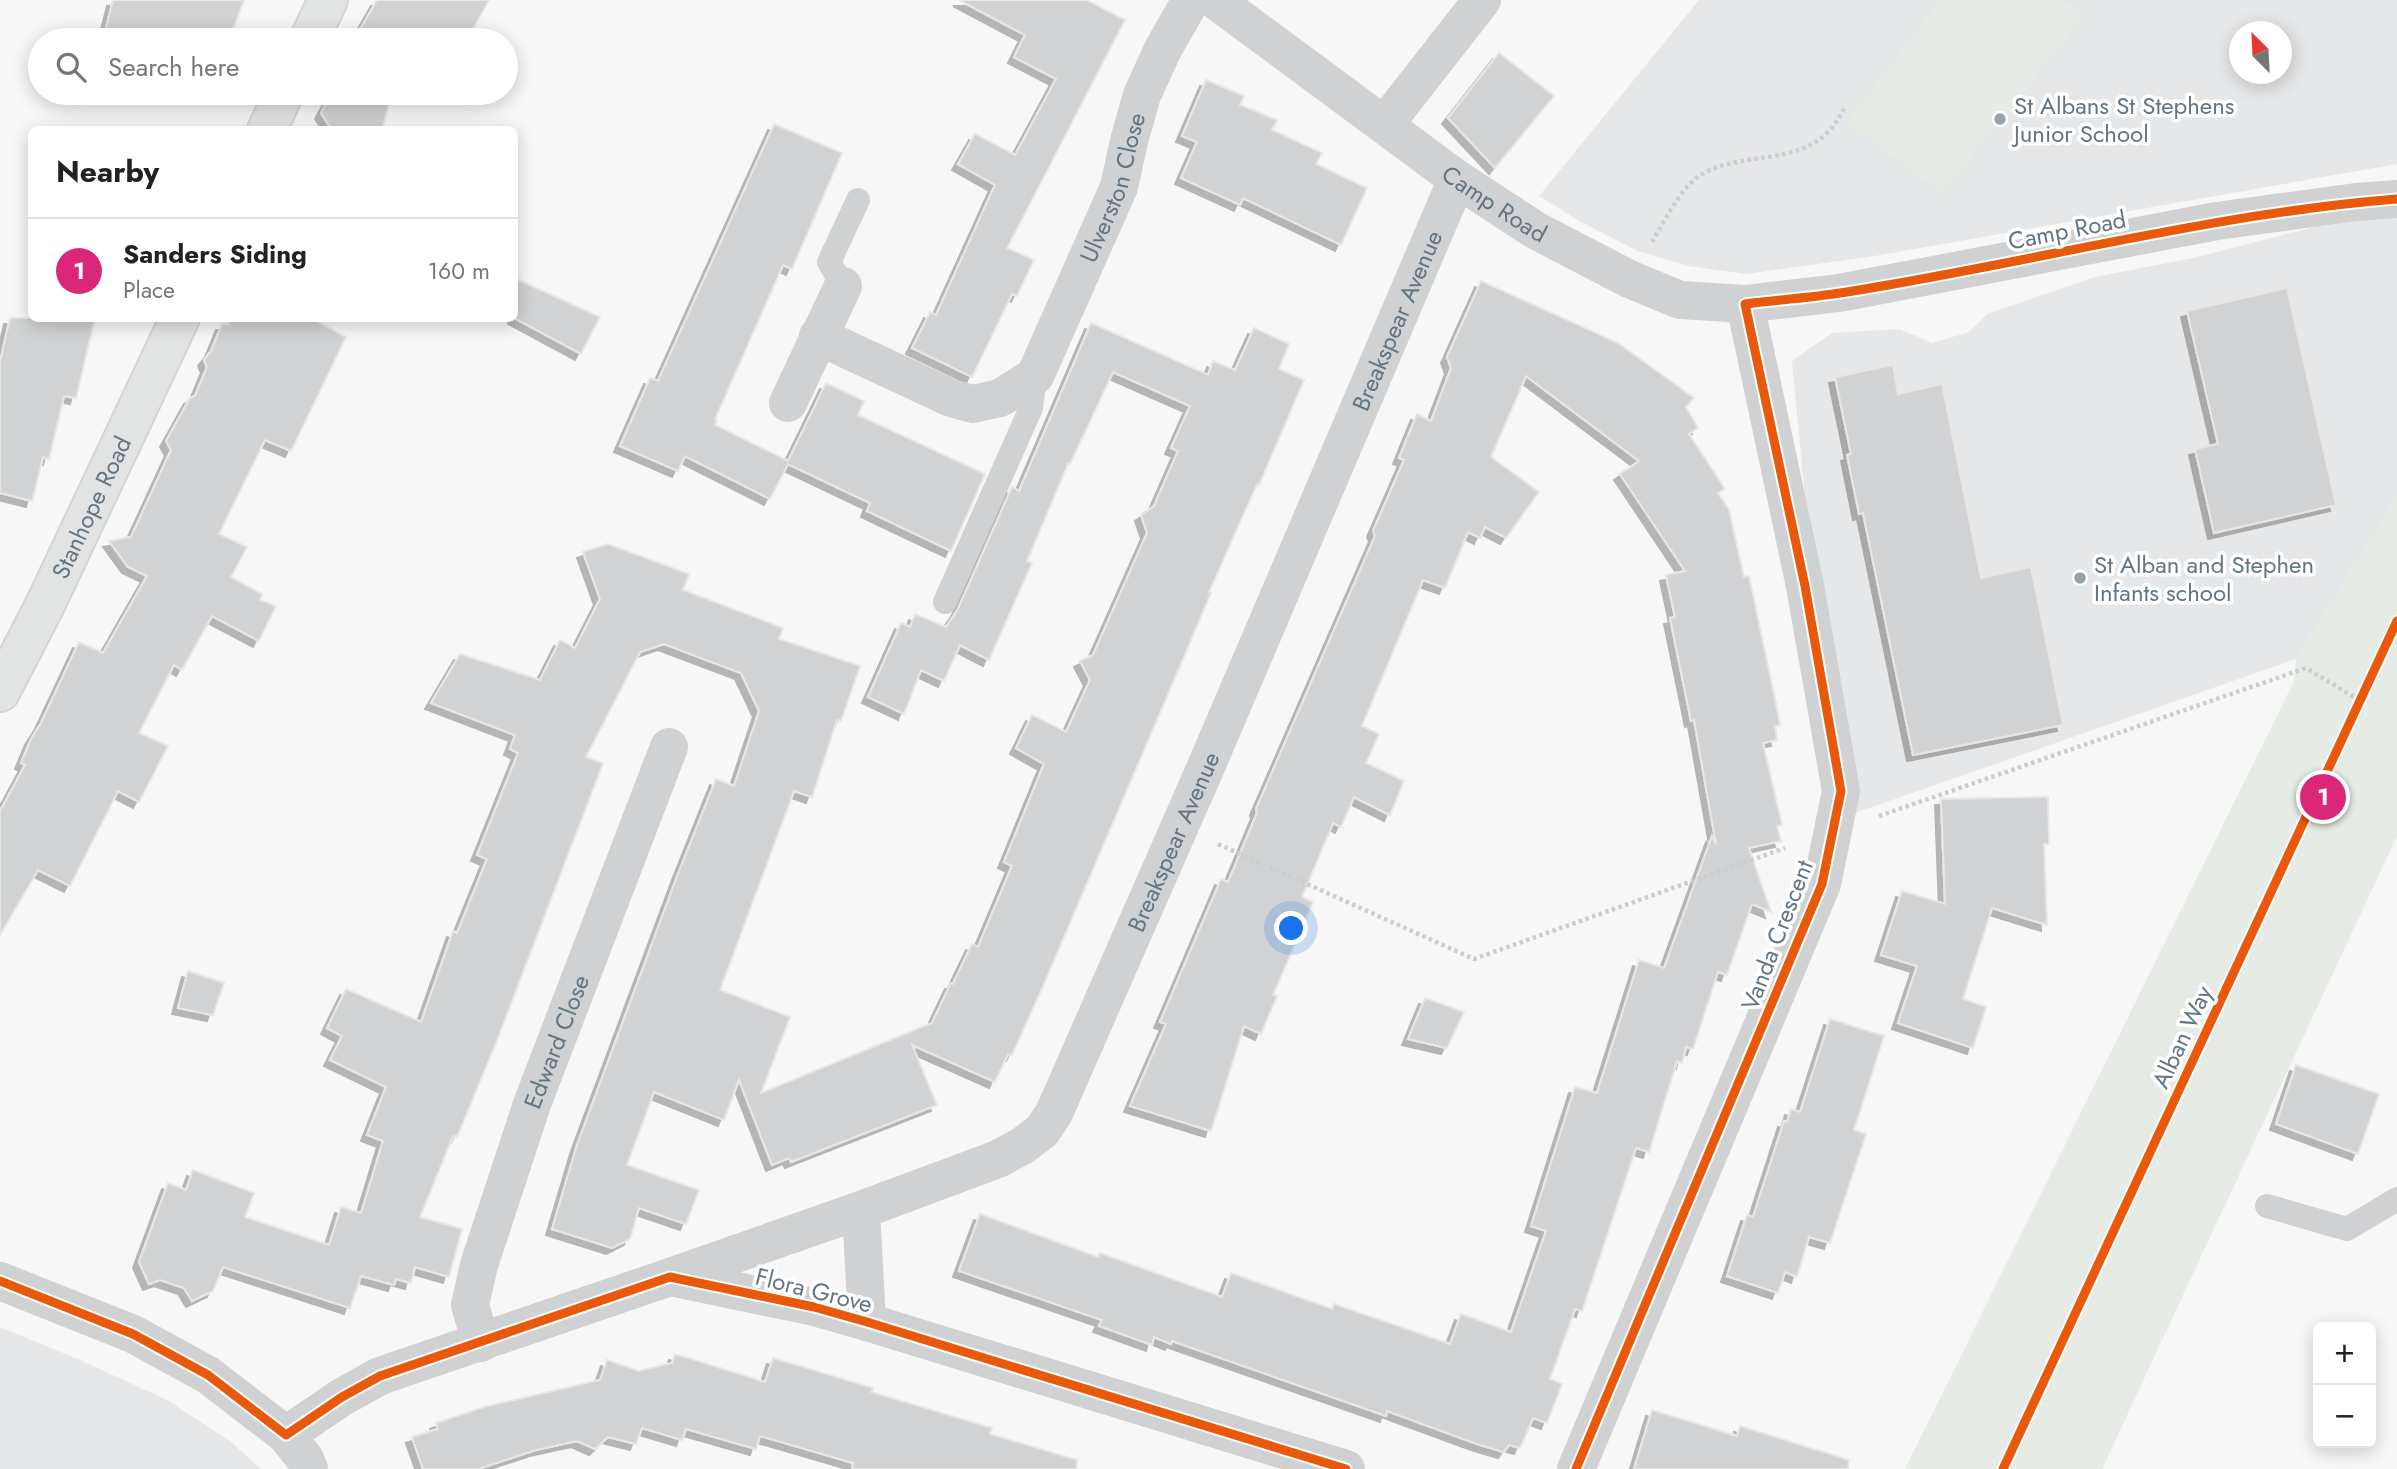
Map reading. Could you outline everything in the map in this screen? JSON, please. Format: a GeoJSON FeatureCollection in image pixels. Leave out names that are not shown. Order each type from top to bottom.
{"type":"FeatureCollection","features":[{"type":"Feature","properties":{"kind":"main road"},"geometry":{"type":"LineString","coordinates":[[315,28],[328,0]]}},
{"type":"Feature","properties":{"kind":"main road"},"geometry":{"type":"LineString","coordinates":[[269,126],[278,105]]}},
{"type":"Feature","properties":{"kind":"main road","name":"Stanhope Road"},"geometry":{"type":"LineString","coordinates":[[0,692],[45,605],[178,322]]}},
{"type":"Feature","properties":{"kind":"street","name":"Ulverston Close"},"geometry":{"type":"LineString","coordinates":[[1035,376],[1119,187],[1142,94],[1163,49],[1191,0]]}},
{"type":"Feature","properties":{"kind":"street","name":"Camp Road"},"geometry":{"type":"LineString","coordinates":[[1215,0],[1457,179],[1535,230],[1629,279],[1680,300],[1745,304],[1839,293],[2217,221],[2397,199]]}},
{"type":"Feature","properties":{"kind":"street"},"geometry":{"type":"LineString","coordinates":[[1385,124],[1482,0]]}},
{"type":"Feature","properties":{"kind":"street","name":"Breakspear Avenue"},"geometry":{"type":"LineString","coordinates":[[670,1277],[998,1159],[1023,1146],[1042,1131],[1054,1113],[1180,827],[1457,179]]}},
{"type":"Feature","properties":{"kind":"street"},"geometry":{"type":"LineString","coordinates":[[788,403],[843,286]]}},
{"type":"Feature","properties":{"kind":"street","name":"Vanda Crescent"},"geometry":{"type":"LineString","coordinates":[[1576,1469],[1822,884],[1841,791],[1805,586],[1745,304]]}},
{"type":"Feature","properties":{"kind":"street"},"geometry":{"type":"LineString","coordinates":[[818,336],[951,398],[973,404],[1000,398],[1035,376]]}},
{"type":"Feature","properties":{"kind":"street","name":"Edward Close"},"geometry":{"type":"LineString","coordinates":[[481,1343],[470,1305],[479,1265],[532,1104],[669,747]]}},
{"type":"Feature","properties":{"kind":"street","name":"Flora Grove"},"geometry":{"type":"LineString","coordinates":[[861,1210],[867,1322]]}},
{"type":"Feature","properties":{"kind":"street"},"geometry":{"type":"LineString","coordinates":[[286,1435],[333,1402],[380,1376],[670,1277]]}},
{"type":"Feature","properties":{"kind":"street","name":"Flora Grove"},"geometry":{"type":"LineString","coordinates":[[670,1277],[814,1307],[867,1322],[1346,1469]]}},
{"type":"Feature","properties":{"kind":"street"},"geometry":{"type":"LineString","coordinates":[[0,1281],[133,1334],[208,1375],[286,1435],[305,1459],[309,1469]]}},
{"type":"Feature","properties":{"kind":"lane"},"geometry":{"type":"LineString","coordinates":[[843,286],[828,262],[858,200]]}},
{"type":"Feature","properties":{"kind":"lane","name":"Ulverston Close"},"geometry":{"type":"LineString","coordinates":[[945,602],[1031,408],[1035,376]]}},
{"type":"Feature","properties":{"kind":"lane"},"geometry":{"type":"LineString","coordinates":[[2267,1206],[2347,1229],[2397,1199]]}},
{"type":"Feature","properties":{"kind":"path"},"geometry":{"type":"LineString","coordinates":[[1629,279],[1668,214],[1698,177],[1715,168],[1783,154],[1809,145],[1827,134],[1846,106]]}},
{"type":"Feature","properties":{"kind":"path"},"geometry":{"type":"LineString","coordinates":[[1180,827],[1474,959],[2305,668],[2359,700],[2372,703]]}},
{"type":"Feature","properties":{"kind":"path"},"geometry":{"type":"LineString","coordinates":[[2353,713],[2364,689]]}},
{"type":"Feature","properties":{"kind":"shaded area","name":"St Albans St Stephens Junior School"},"geometry":{"type":"Polygon","coordinates":[[[1699,0],[2397,0],[2397,164],[1875,256],[1746,274],[1688,266],[1638,251],[1581,222],[1539,196],[1699,0]]]}},
{"type":"Feature","properties":{"kind":"shaded area"},"geometry":{"type":"Polygon","coordinates":[[[1940,0],[2062,0],[2084,16],[1943,193],[1846,123],[1940,0]]]}},
{"type":"Feature","properties":{"kind":"shaded area","name":"St Alban and Stephen Infants school"},"geometry":{"type":"Polygon","coordinates":[[[2397,206],[2397,497],[2296,659],[1832,821],[1834,800],[1792,361],[1832,333],[1900,329],[1932,343],[1969,332],[1987,314],[2095,277],[2193,258],[2397,206]]]}},
{"type":"Feature","properties":{"kind":"shaded area"},"geometry":{"type":"Polygon","coordinates":[[[2397,497],[2397,836],[2102,1469],[1905,1469],[2294,681],[2296,659],[2397,497]]]}},
{"type":"Feature","properties":{"kind":"shaded area"},"geometry":{"type":"Polygon","coordinates":[[[0,1327],[167,1400],[230,1441],[261,1469],[0,1469],[0,1327]]]}},
{"type":"Feature","properties":{"kind":"building"},"geometry":{"type":"Polygon","coordinates":[[[113,0],[244,0],[234,28],[106,28],[113,0]]]}},
{"type":"Feature","properties":{"kind":"building"},"geometry":{"type":"Polygon","coordinates":[[[377,0],[489,0],[474,28],[361,28],[377,0]]]}},
{"type":"Feature","properties":{"kind":"building"},"geometry":{"type":"Polygon","coordinates":[[[959,0],[1087,0],[1125,20],[1007,248],[1034,260],[1017,296],[1012,294],[972,377],[912,348],[930,312],[936,315],[995,185],[958,164],[975,134],[1015,155],[1056,79],[1014,57],[1025,35],[959,0]]]}},
{"type":"Feature","properties":{"kind":"building"},"geometry":{"type":"Polygon","coordinates":[[[1499,53],[1554,96],[1495,168],[1448,118],[1499,53]]]}},
{"type":"Feature","properties":{"kind":"building"},"geometry":{"type":"Polygon","coordinates":[[[1206,80],[1244,96],[1240,105],[1277,120],[1272,130],[1322,153],[1316,164],[1367,188],[1341,245],[1243,198],[1240,205],[1181,178],[1197,142],[1182,136],[1206,80]]]}},
{"type":"Feature","properties":{"kind":"building"},"geometry":{"type":"Polygon","coordinates":[[[325,105],[389,105],[383,126],[329,126],[321,113],[325,105]]]}},
{"type":"Feature","properties":{"kind":"building"},"geometry":{"type":"Polygon","coordinates":[[[774,124],[842,153],[792,269],[783,265],[715,419],[715,425],[788,461],[826,383],[864,401],[858,415],[985,474],[951,551],[867,511],[870,503],[788,464],[770,499],[685,456],[678,471],[620,446],[650,378],[658,381],[774,124]]]}},
{"type":"Feature","properties":{"kind":"building"},"geometry":{"type":"Polygon","coordinates":[[[518,280],[600,317],[581,354],[518,320],[518,280]]]}},
{"type":"Feature","properties":{"kind":"building"},"geometry":{"type":"Polygon","coordinates":[[[1481,281],[1618,343],[1694,398],[1686,407],[1698,428],[1689,434],[1725,489],[1718,493],[1729,510],[1744,577],[1749,576],[1776,704],[1780,725],[1775,726],[1777,740],[1763,743],[1782,825],[1777,826],[1781,841],[1749,848],[1771,912],[1752,904],[1727,975],[1718,972],[1693,1049],[1686,1047],[1682,1063],[1677,1061],[1649,1152],[1636,1148],[1582,1311],[1575,1309],[1550,1379],[1562,1384],[1547,1423],[1533,1418],[1520,1448],[1509,1445],[1504,1452],[1387,1411],[1386,1416],[1172,1341],[1171,1344],[1154,1337],[1152,1345],[1099,1326],[1102,1320],[959,1271],[980,1214],[1098,1257],[1100,1253],[1222,1297],[1231,1273],[1332,1309],[1334,1304],[1450,1344],[1461,1314],[1511,1332],[1546,1231],[1531,1226],[1575,1087],[1597,1093],[1639,960],[1664,968],[1712,836],[1716,844],[1694,720],[1691,721],[1670,618],[1675,617],[1666,575],[1685,571],[1620,474],[1639,461],[1526,376],[1491,457],[1539,492],[1506,538],[1485,527],[1480,538],[1468,532],[1445,588],[1423,580],[1362,726],[1379,734],[1366,763],[1404,781],[1390,815],[1354,797],[1341,827],[1333,823],[1302,897],[1313,902],[1273,995],[1277,996],[1261,1034],[1244,1026],[1211,1131],[1130,1106],[1166,1024],[1160,1022],[1221,879],[1228,882],[1257,813],[1256,809],[1375,536],[1373,531],[1404,460],[1399,458],[1417,414],[1431,421],[1451,368],[1447,357],[1481,281]]]}},
{"type":"Feature","properties":{"kind":"building"},"geometry":{"type":"Polygon","coordinates":[[[2287,288],[2336,505],[2214,533],[2195,449],[2218,444],[2187,311],[2287,288]]]}},
{"type":"Feature","properties":{"kind":"building"},"geometry":{"type":"Polygon","coordinates":[[[10,318],[28,318],[28,322],[94,322],[76,398],[64,396],[49,459],[43,457],[32,501],[0,493],[0,362],[10,318]]]}},
{"type":"Feature","properties":{"kind":"building"},"geometry":{"type":"Polygon","coordinates":[[[318,322],[346,337],[291,451],[265,440],[219,534],[247,547],[231,577],[262,594],[260,600],[276,606],[259,641],[212,616],[182,670],[174,665],[139,733],[168,746],[139,802],[118,791],[70,886],[38,870],[0,935],[0,811],[25,765],[21,763],[31,739],[79,642],[103,653],[147,576],[128,567],[109,541],[131,537],[171,450],[166,441],[190,398],[195,396],[207,367],[204,360],[211,351],[222,324],[318,322]]]}},
{"type":"Feature","properties":{"kind":"building"},"geometry":{"type":"Polygon","coordinates":[[[1091,323],[1208,375],[1213,361],[1235,370],[1254,328],[1289,344],[1279,369],[1304,380],[1209,592],[1211,593],[1043,986],[1012,1055],[1008,1054],[995,1082],[912,1045],[937,1105],[791,1162],[789,1158],[772,1165],[739,1080],[724,1120],[654,1092],[627,1165],[699,1190],[686,1224],[639,1208],[630,1239],[612,1248],[552,1229],[577,1145],[678,874],[716,779],[734,786],[759,711],[741,673],[664,644],[640,652],[586,757],[603,763],[496,1043],[457,1137],[453,1136],[420,1217],[462,1229],[449,1277],[415,1267],[411,1283],[396,1279],[394,1285],[361,1276],[350,1308],[223,1267],[213,1291],[192,1301],[184,1288],[160,1280],[149,1284],[139,1262],[168,1183],[186,1190],[193,1170],[254,1193],[245,1217],[329,1245],[341,1207],[361,1213],[383,1141],[367,1135],[386,1087],[330,1060],[342,1036],[327,1028],[346,989],[421,1022],[453,931],[457,933],[487,859],[477,855],[518,753],[510,749],[515,735],[431,703],[460,654],[540,680],[560,640],[575,648],[600,599],[583,552],[608,544],[689,574],[683,590],[783,628],[779,639],[860,666],[841,721],[837,720],[812,797],[794,791],[720,990],[790,1017],[761,1093],[932,1023],[972,944],[978,947],[1012,866],[1004,862],[1044,764],[1016,748],[1032,715],[1066,732],[1090,680],[1080,661],[1093,655],[1147,533],[1141,515],[1154,506],[1178,451],[1171,448],[1190,406],[1113,372],[1068,464],[1027,561],[1032,563],[989,660],[960,645],[944,681],[921,670],[904,714],[868,697],[901,623],[910,627],[915,614],[946,627],[958,609],[1012,487],[1019,491],[1091,323]]]}},
{"type":"Feature","properties":{"kind":"building"},"geometry":{"type":"Polygon","coordinates":[[[1893,365],[1898,394],[1942,384],[1981,578],[2031,567],[2063,725],[1913,755],[1863,513],[1859,514],[1847,455],[1851,454],[1835,377],[1893,365]]]}},
{"type":"Feature","properties":{"kind":"building"},"geometry":{"type":"Polygon","coordinates":[[[2048,797],[2049,844],[2044,844],[2047,925],[1992,908],[1963,999],[1986,1007],[1973,1048],[1898,1023],[1917,966],[1881,955],[1902,891],[1945,904],[1941,799],[2048,797]]]}},
{"type":"Feature","properties":{"kind":"building"},"geometry":{"type":"Polygon","coordinates":[[[188,971],[224,983],[213,1015],[178,1008],[188,971]]]}},
{"type":"Feature","properties":{"kind":"building"},"geometry":{"type":"Polygon","coordinates":[[[1425,998],[1464,1012],[1447,1048],[1408,1039],[1425,998]]]}},
{"type":"Feature","properties":{"kind":"building"},"geometry":{"type":"Polygon","coordinates":[[[1830,1019],[1884,1036],[1854,1130],[1866,1134],[1830,1243],[1809,1237],[1797,1277],[1785,1272],[1778,1293],[1727,1276],[1747,1215],[1753,1217],[1784,1121],[1787,1122],[1791,1109],[1800,1112],[1830,1019]]]}},
{"type":"Feature","properties":{"kind":"building"},"geometry":{"type":"Polygon","coordinates":[[[2296,1065],[2379,1094],[2358,1154],[2276,1124],[2296,1065]]]}},
{"type":"Feature","properties":{"kind":"building"},"geometry":{"type":"Polygon","coordinates":[[[675,1354],[765,1382],[773,1358],[873,1388],[871,1392],[992,1428],[990,1434],[1077,1460],[1076,1469],[852,1469],[853,1463],[760,1436],[756,1449],[686,1429],[682,1440],[642,1428],[636,1444],[608,1437],[595,1449],[577,1441],[536,1450],[478,1469],[423,1469],[412,1437],[438,1429],[436,1423],[484,1407],[600,1380],[607,1360],[639,1371],[672,1363],[675,1354]]]}},
{"type":"Feature","properties":{"kind":"building"},"geometry":{"type":"Polygon","coordinates":[[[1652,1410],[1737,1436],[1740,1426],[1849,1460],[1848,1469],[1634,1469],[1652,1410]]]}},
{"type":"Feature","properties":{"kind":"cycle path"},"geometry":{"type":"LineString","coordinates":[[1576,1469],[1822,884],[1841,791],[1805,586],[1745,304],[1828,295],[1910,281],[2257,216],[2397,199]]}},
{"type":"Feature","properties":{"kind":"cycle path","name":"Alban Way"},"geometry":{"type":"LineString","coordinates":[[2003,1469],[2397,621]]}},
{"type":"Feature","properties":{"kind":"cycle path"},"geometry":{"type":"LineString","coordinates":[[0,1281],[133,1334],[208,1375],[286,1435],[342,1397],[380,1376],[670,1277],[814,1307],[867,1322],[1346,1469]]}},
{"type":"Feature","properties":{"kind":"place","name":"St Albans St Stephens Junior School"},"geometry":{"type":"Point","coordinates":[2000,119]}},
{"type":"Feature","properties":{"kind":"place","name":"St Alban and Stephen Infants school"},"geometry":{"type":"Point","coordinates":[2080,578]}},
{"type":"Feature","properties":{"kind":"place","name":"Sanders Siding"},"geometry":{"type":"Point","coordinates":[2323,797]}}]}
